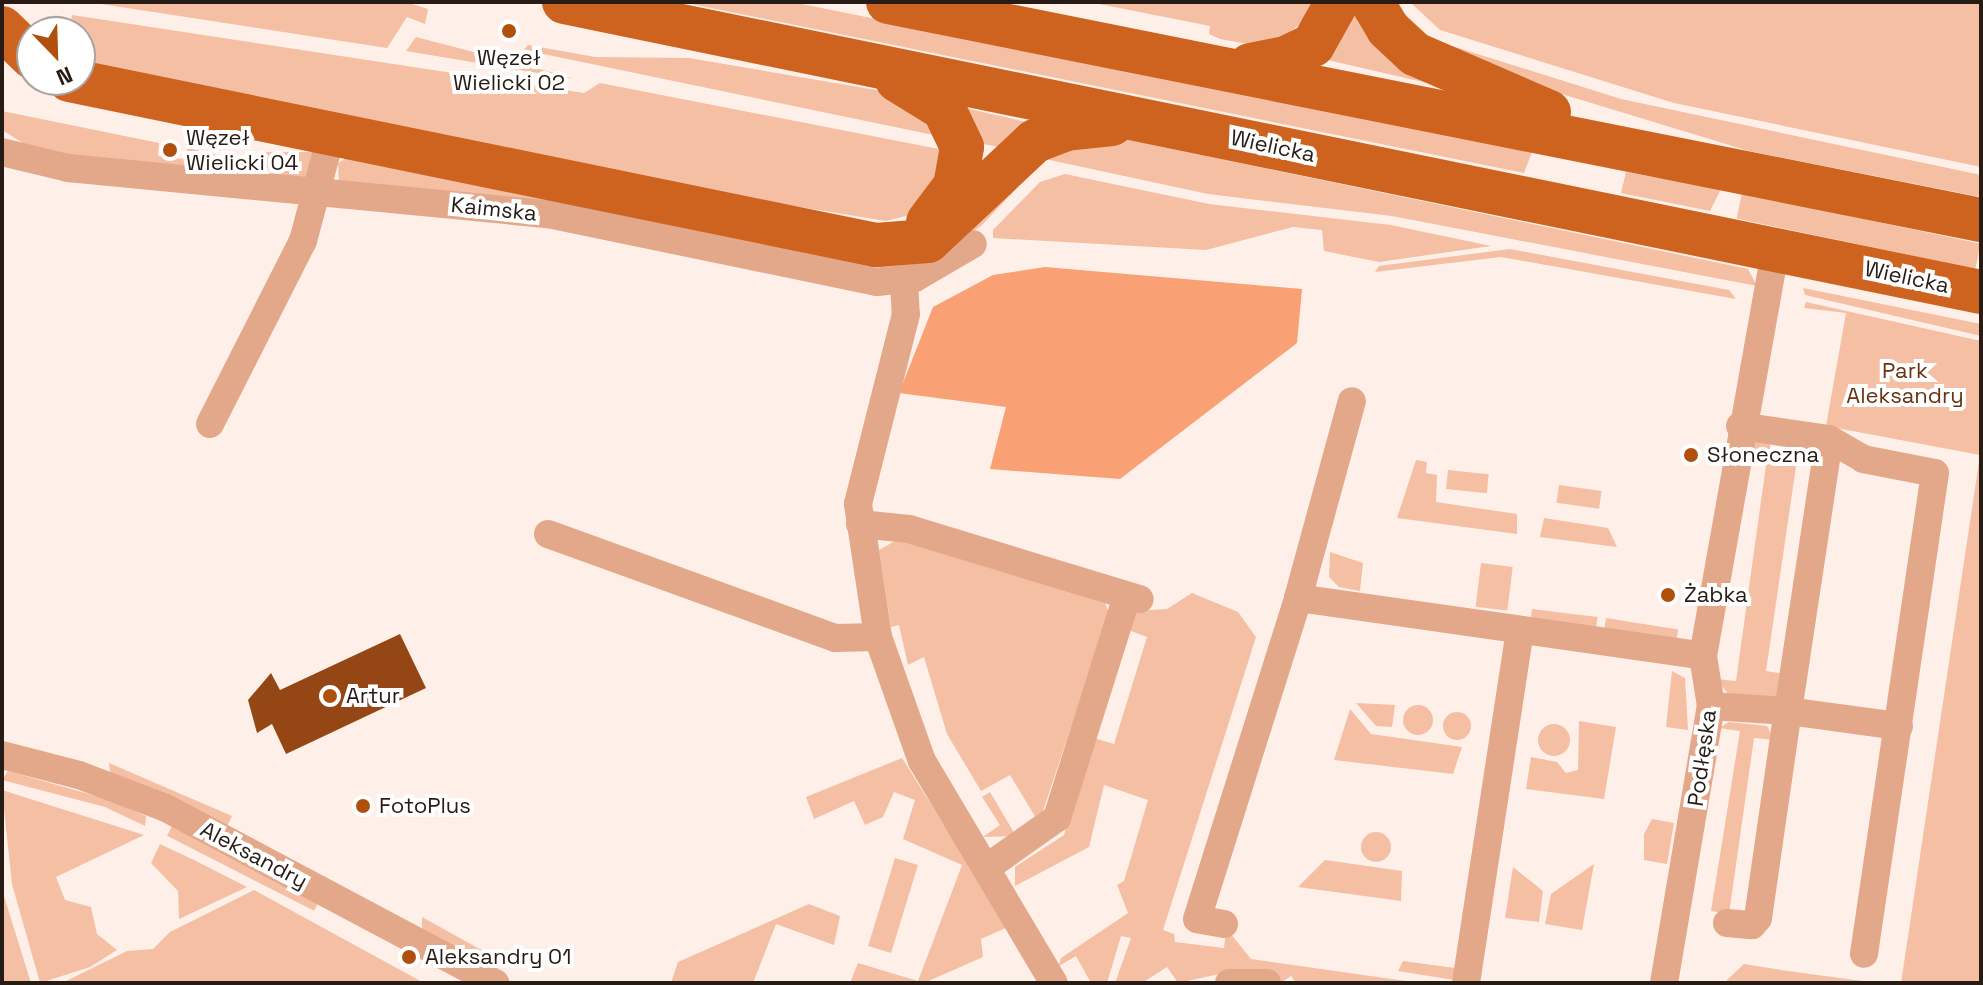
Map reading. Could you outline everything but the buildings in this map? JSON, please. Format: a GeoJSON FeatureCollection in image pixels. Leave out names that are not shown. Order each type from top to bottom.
{"type":"FeatureCollection","features":[{"type":"Feature","properties":{"kind":"main road","name":"Wielicka"},"geometry":{"type":"LineString","coordinates":[[564,2],[844,61],[1159,121],[1981,292]]}},
{"type":"Feature","properties":{"kind":"main road"},"geometry":{"type":"LineString","coordinates":[[888,2],[1222,64],[1981,220]]}},
{"type":"Feature","properties":{"kind":"main road"},"geometry":{"type":"LineString","coordinates":[[1222,64],[1297,54],[1322,36],[1337,2]]}},
{"type":"Feature","properties":{"kind":"main road"},"geometry":{"type":"LineString","coordinates":[[1372,2],[1415,54],[1636,149]]}},
{"type":"Feature","properties":{"kind":"main road"},"geometry":{"type":"LineString","coordinates":[[844,61],[934,99],[954,122],[962,147],[959,174],[946,200],[913,235],[896,263]]}},
{"type":"Feature","properties":{"kind":"main road"},"geometry":{"type":"LineString","coordinates":[[96,86],[896,263]]}},
{"type":"Feature","properties":{"kind":"main road"},"geometry":{"type":"LineString","coordinates":[[896,263],[917,244],[938,234],[1044,137],[1087,125],[1159,121]]}},
{"type":"Feature","properties":{"kind":"street"},"geometry":{"type":"LineString","coordinates":[[210,424],[280,293],[320,194],[331,136]]}},
{"type":"Feature","properties":{"kind":"street","name":"Kaimska"},"geometry":{"type":"LineString","coordinates":[[2,152],[68,168],[548,214],[877,282],[896,263],[945,265],[973,244]]}},
{"type":"Feature","properties":{"kind":"street","name":"Podłęska"},"geometry":{"type":"LineString","coordinates":[[1664,983],[1711,706],[1703,656],[1740,426],[1775,250]]}},
{"type":"Feature","properties":{"kind":"street"},"geometry":{"type":"LineString","coordinates":[[896,263],[906,314],[858,504],[878,637],[908,734],[989,866],[1054,983]]}},
{"type":"Feature","properties":{"kind":"street"},"geometry":{"type":"LineString","coordinates":[[1224,924],[1197,919],[1298,598],[1352,401]]}},
{"type":"Feature","properties":{"kind":"street"},"geometry":{"type":"LineString","coordinates":[[1740,426],[1829,439],[1863,459],[1935,473],[1864,954]]}},
{"type":"Feature","properties":{"kind":"street"},"geometry":{"type":"LineString","coordinates":[[1727,923],[1752,925],[1758,918],[1829,439]]}},
{"type":"Feature","properties":{"kind":"street"},"geometry":{"type":"LineString","coordinates":[[860,524],[909,529],[1134,597],[1057,818],[989,866]]}},
{"type":"Feature","properties":{"kind":"street"},"geometry":{"type":"LineString","coordinates":[[548,534],[835,638],[878,637]]}},
{"type":"Feature","properties":{"kind":"street"},"geometry":{"type":"LineString","coordinates":[[1298,598],[1703,656]]}},
{"type":"Feature","properties":{"kind":"street"},"geometry":{"type":"LineString","coordinates":[[1466,983],[1520,630]]}},
{"type":"Feature","properties":{"kind":"street"},"geometry":{"type":"LineString","coordinates":[[1711,706],[1788,711],[1899,726]]}},
{"type":"Feature","properties":{"kind":"street","name":"Aleksandry"},"geometry":{"type":"LineString","coordinates":[[2,755],[166,808],[495,983]]}},
{"type":"Feature","properties":{"kind":"street"},"geometry":{"type":"LineString","coordinates":[[1229,983],[1267,983]]}},
{"type":"Feature","properties":{"kind":"green space"},"geometry":{"type":"Polygon","coordinates":[[[88,2],[406,2],[428,9],[425,24],[407,17],[387,48],[88,2]]]}},
{"type":"Feature","properties":{"kind":"green space"},"geometry":{"type":"Polygon","coordinates":[[[682,2],[792,2],[1532,152],[1524,173],[682,2]]]}},
{"type":"Feature","properties":{"kind":"green space"},"geometry":{"type":"Polygon","coordinates":[[[1089,2],[1326,2],[1271,48],[1220,39],[1209,34],[1210,26],[1089,2]]]}},
{"type":"Feature","properties":{"kind":"green space"},"geometry":{"type":"Polygon","coordinates":[[[1348,2],[1453,89],[1319,58],[1348,2]]]}},
{"type":"Feature","properties":{"kind":"green space"},"geometry":{"type":"Polygon","coordinates":[[[1410,2],[1981,2],[1981,167],[1674,103],[1440,30],[1410,2]]]}},
{"type":"Feature","properties":{"kind":"green space"},"geometry":{"type":"Polygon","coordinates":[[[1399,9],[1433,40],[1621,99],[1981,175],[1981,197],[1749,151],[1496,74],[1420,45],[1399,9]]]}},
{"type":"Feature","properties":{"kind":"green space"},"geometry":{"type":"Polygon","coordinates":[[[96,19],[584,93],[600,83],[949,151],[946,174],[909,215],[886,221],[536,164],[96,66],[96,19]]]}},
{"type":"Feature","properties":{"kind":"green space"},"geometry":{"type":"Polygon","coordinates":[[[416,37],[547,71],[574,79],[406,51],[416,37]]]}},
{"type":"Feature","properties":{"kind":"green space"},"geometry":{"type":"Polygon","coordinates":[[[528,45],[595,57],[689,58],[905,95],[948,138],[524,50],[528,45]]]}},
{"type":"Feature","properties":{"kind":"green space"},"geometry":{"type":"Polygon","coordinates":[[[965,108],[1035,124],[1009,149],[973,142],[965,108]]]}},
{"type":"Feature","properties":{"kind":"green space"},"geometry":{"type":"Polygon","coordinates":[[[2,111],[159,143],[158,156],[183,159],[188,148],[245,162],[263,180],[36,151],[2,130],[2,111]]]}},
{"type":"Feature","properties":{"kind":"green space"},"geometry":{"type":"Polygon","coordinates":[[[1110,136],[1748,269],[1757,286],[1392,216],[1208,194],[1031,156],[1110,136]]]}},
{"type":"Feature","properties":{"kind":"green space"},"geometry":{"type":"Polygon","coordinates":[[[266,152],[312,152],[314,176],[281,182],[263,164],[266,152]]]}},
{"type":"Feature","properties":{"kind":"green space"},"geometry":{"type":"Polygon","coordinates":[[[348,157],[868,262],[1031,173],[982,225],[944,253],[894,270],[339,186],[338,163],[348,157]]]}},
{"type":"Feature","properties":{"kind":"green space"},"geometry":{"type":"Polygon","coordinates":[[[1626,172],[1720,191],[1710,211],[1621,193],[1626,172]]]}},
{"type":"Feature","properties":{"kind":"green space"},"geometry":{"type":"Polygon","coordinates":[[[1065,174],[1209,204],[1391,225],[1491,246],[1379,262],[1324,251],[1322,230],[1293,227],[1206,250],[993,238],[993,230],[1040,182],[1065,174]]]}},
{"type":"Feature","properties":{"kind":"green space"},"geometry":{"type":"Polygon","coordinates":[[[1742,193],[1981,244],[1975,269],[1737,218],[1742,193]]]}},
{"type":"Feature","properties":{"kind":"green space"},"geometry":{"type":"Polygon","coordinates":[[[1510,249],[1729,290],[1736,299],[1501,257],[1375,272],[1379,266],[1510,249]]]}},
{"type":"Feature","properties":{"kind":"green space"},"geometry":{"type":"Polygon","coordinates":[[[1803,288],[1981,324],[1981,336],[1805,295],[1803,288]]]}},
{"type":"Feature","properties":{"kind":"green space","name":"Park Aleksandry"},"geometry":{"type":"Polygon","coordinates":[[[1806,302],[1981,341],[1981,983],[1901,983],[1980,455],[1826,426],[1846,313],[1804,308],[1806,302]]]}},
{"type":"Feature","properties":{"kind":"green space"},"geometry":{"type":"Polygon","coordinates":[[[1770,440],[1770,450],[1806,454],[1808,446],[1817,463],[1797,460],[1766,671],[1785,674],[1778,698],[1730,696],[1716,679],[1736,681],[1767,458],[1746,454],[1756,442],[1770,440]]]}},
{"type":"Feature","properties":{"kind":"green space"},"geometry":{"type":"Polygon","coordinates":[[[1416,460],[1427,462],[1426,473],[1437,475],[1436,502],[1517,514],[1517,534],[1397,518],[1416,460]]]}},
{"type":"Feature","properties":{"kind":"green space"},"geometry":{"type":"Polygon","coordinates":[[[1448,470],[1489,474],[1487,493],[1446,489],[1448,470]]]}},
{"type":"Feature","properties":{"kind":"green space"},"geometry":{"type":"Polygon","coordinates":[[[1559,485],[1602,491],[1599,509],[1556,503],[1559,485]]]}},
{"type":"Feature","properties":{"kind":"green space"},"geometry":{"type":"Polygon","coordinates":[[[1544,518],[1608,528],[1617,547],[1540,537],[1544,518]]]}},
{"type":"Feature","properties":{"kind":"green space"},"geometry":{"type":"Polygon","coordinates":[[[902,537],[1105,603],[1109,613],[1039,823],[1010,775],[981,791],[947,734],[924,657],[908,665],[899,625],[891,627],[879,550],[902,537]]]}},
{"type":"Feature","properties":{"kind":"green space"},"geometry":{"type":"Polygon","coordinates":[[[1330,552],[1363,563],[1360,591],[1339,587],[1329,577],[1330,552]]]}},
{"type":"Feature","properties":{"kind":"green space"},"geometry":{"type":"Polygon","coordinates":[[[1481,563],[1513,567],[1507,611],[1476,607],[1481,563]]]}},
{"type":"Feature","properties":{"kind":"green space"},"geometry":{"type":"Polygon","coordinates":[[[1192,593],[1238,612],[1256,637],[1163,930],[1174,934],[1175,942],[1224,948],[1226,928],[1251,959],[1420,983],[1296,983],[1291,976],[1282,982],[1269,972],[1242,969],[1178,983],[1167,967],[1142,983],[1115,983],[1131,938],[1121,936],[1107,983],[1091,983],[1076,956],[1059,966],[1061,958],[1128,913],[1117,885],[1124,881],[1148,800],[1104,785],[1089,847],[1015,886],[1015,867],[1064,835],[1094,738],[1114,744],[1147,637],[1128,630],[1135,611],[1167,609],[1192,593]]]}},
{"type":"Feature","properties":{"kind":"green space"},"geometry":{"type":"Polygon","coordinates":[[[1532,609],[1598,617],[1596,630],[1530,622],[1532,609]]]}},
{"type":"Feature","properties":{"kind":"green space"},"geometry":{"type":"Polygon","coordinates":[[[1606,618],[1678,629],[1676,643],[1604,632],[1606,618]]]}},
{"type":"Feature","properties":{"kind":"green space"},"geometry":{"type":"Polygon","coordinates":[[[1672,671],[1685,678],[1688,730],[1666,727],[1672,671]]]}},
{"type":"Feature","properties":{"kind":"green space"},"geometry":{"type":"Polygon","coordinates":[[[1356,703],[1395,705],[1392,727],[1376,726],[1356,703]]]}},
{"type":"Feature","properties":{"kind":"green space"},"geometry":{"type":"Polygon","coordinates":[[[1418,705],[1429,709],[1433,720],[1429,731],[1418,735],[1407,731],[1403,720],[1407,709],[1418,705]]]}},
{"type":"Feature","properties":{"kind":"green space"},"geometry":{"type":"Polygon","coordinates":[[[1350,709],[1371,734],[1462,747],[1453,774],[1334,760],[1350,709]]]}},
{"type":"Feature","properties":{"kind":"green space"},"geometry":{"type":"Polygon","coordinates":[[[1457,712],[1467,716],[1471,726],[1467,736],[1457,740],[1447,736],[1443,726],[1447,716],[1457,712]]]}},
{"type":"Feature","properties":{"kind":"green space"},"geometry":{"type":"Polygon","coordinates":[[[1579,721],[1616,727],[1604,799],[1526,789],[1531,757],[1557,762],[1566,773],[1578,770],[1579,721]]]}},
{"type":"Feature","properties":{"kind":"green space"},"geometry":{"type":"Polygon","coordinates":[[[1729,722],[1767,726],[1774,740],[1754,738],[1729,914],[1711,911],[1740,731],[1719,728],[1729,722]]]}},
{"type":"Feature","properties":{"kind":"green space"},"geometry":{"type":"Polygon","coordinates":[[[1554,724],[1565,729],[1570,740],[1565,751],[1554,756],[1543,751],[1538,740],[1543,729],[1554,724]]]}},
{"type":"Feature","properties":{"kind":"green space"},"geometry":{"type":"Polygon","coordinates":[[[902,758],[1008,927],[981,939],[983,957],[924,983],[850,983],[858,963],[918,981],[962,865],[903,839],[915,800],[894,792],[883,817],[865,825],[854,801],[814,819],[806,797],[902,758]]]}},
{"type":"Feature","properties":{"kind":"green space"},"geometry":{"type":"Polygon","coordinates":[[[109,763],[232,816],[227,826],[110,772],[109,763]]]}},
{"type":"Feature","properties":{"kind":"green space"},"geometry":{"type":"Polygon","coordinates":[[[8,771],[110,800],[146,816],[145,826],[105,807],[2,780],[8,771]]]}},
{"type":"Feature","properties":{"kind":"green space"},"geometry":{"type":"Polygon","coordinates":[[[2,790],[144,835],[56,877],[65,900],[91,907],[97,934],[117,950],[90,967],[40,983],[12,884],[2,790]]]}},
{"type":"Feature","properties":{"kind":"green space"},"geometry":{"type":"Polygon","coordinates":[[[990,792],[1016,836],[983,837],[1000,825],[982,797],[990,792]]]}},
{"type":"Feature","properties":{"kind":"green space"},"geometry":{"type":"Polygon","coordinates":[[[1652,819],[1674,823],[1667,864],[1644,860],[1644,834],[1652,819]]]}},
{"type":"Feature","properties":{"kind":"green space"},"geometry":{"type":"Polygon","coordinates":[[[172,826],[319,901],[314,911],[167,836],[172,826]]]}},
{"type":"Feature","properties":{"kind":"green space"},"geometry":{"type":"Polygon","coordinates":[[[1376,832],[1387,836],[1391,847],[1387,858],[1376,862],[1365,858],[1361,847],[1365,836],[1376,832]]]}},
{"type":"Feature","properties":{"kind":"green space"},"geometry":{"type":"Polygon","coordinates":[[[160,844],[247,887],[179,919],[178,891],[151,863],[160,844]]]}},
{"type":"Feature","properties":{"kind":"green space"},"geometry":{"type":"Polygon","coordinates":[[[895,858],[918,865],[891,953],[868,946],[895,858]]]}},
{"type":"Feature","properties":{"kind":"green space"},"geometry":{"type":"Polygon","coordinates":[[[1325,860],[1402,871],[1401,901],[1298,887],[1325,860]]]}},
{"type":"Feature","properties":{"kind":"green space"},"geometry":{"type":"Polygon","coordinates":[[[1594,864],[1582,930],[1545,924],[1551,894],[1594,864]]]}},
{"type":"Feature","properties":{"kind":"green space"},"geometry":{"type":"Polygon","coordinates":[[[1513,867],[1543,891],[1539,922],[1505,918],[1513,867]]]}},
{"type":"Feature","properties":{"kind":"green space"},"geometry":{"type":"Polygon","coordinates":[[[2,887],[3,893],[31,983],[2,983],[2,887]]]}},
{"type":"Feature","properties":{"kind":"green space"},"geometry":{"type":"Polygon","coordinates":[[[254,890],[424,983],[62,983],[127,951],[153,949],[170,932],[254,890]]]}},
{"type":"Feature","properties":{"kind":"green space"},"geometry":{"type":"Polygon","coordinates":[[[809,904],[840,916],[834,945],[776,924],[753,983],[671,983],[678,962],[809,904]]]}},
{"type":"Feature","properties":{"kind":"green space"},"geometry":{"type":"Polygon","coordinates":[[[422,917],[494,957],[485,963],[422,929],[422,917]]]}},
{"type":"Feature","properties":{"kind":"green space"},"geometry":{"type":"Polygon","coordinates":[[[1403,961],[1455,968],[1454,980],[1398,971],[1403,961]]]}},
{"type":"Feature","properties":{"kind":"green space"},"geometry":{"type":"Polygon","coordinates":[[[1744,964],[1788,971],[1877,983],[1724,983],[1744,964]]]}},
{"type":"Feature","properties":{"kind":"shaded area"},"geometry":{"type":"Polygon","coordinates":[[[1045,267],[1302,289],[1297,343],[1120,479],[990,469],[1006,407],[899,393],[933,307],[993,275],[1045,267]]]}},
{"type":"Feature","properties":{"kind":"place","name":"Węzeł Wielicki 02"},"geometry":{"type":"Point","coordinates":[509,31]}},
{"type":"Feature","properties":{"kind":"place","name":"Węzeł Wielicki 04"},"geometry":{"type":"Point","coordinates":[170,150]}},
{"type":"Feature","properties":{"kind":"place","name":"Słoneczna"},"geometry":{"type":"Point","coordinates":[1691,455]}},
{"type":"Feature","properties":{"kind":"place","name":"Żabka"},"geometry":{"type":"Point","coordinates":[1668,595]}},
{"type":"Feature","properties":{"kind":"place","name":"Artur"},"geometry":{"type":"Point","coordinates":[330,696]}},
{"type":"Feature","properties":{"kind":"place","name":"FotoPlus"},"geometry":{"type":"Point","coordinates":[363,806]}},
{"type":"Feature","properties":{"kind":"place","name":"Aleksandry 01"},"geometry":{"type":"Point","coordinates":[409,957]}}]}
